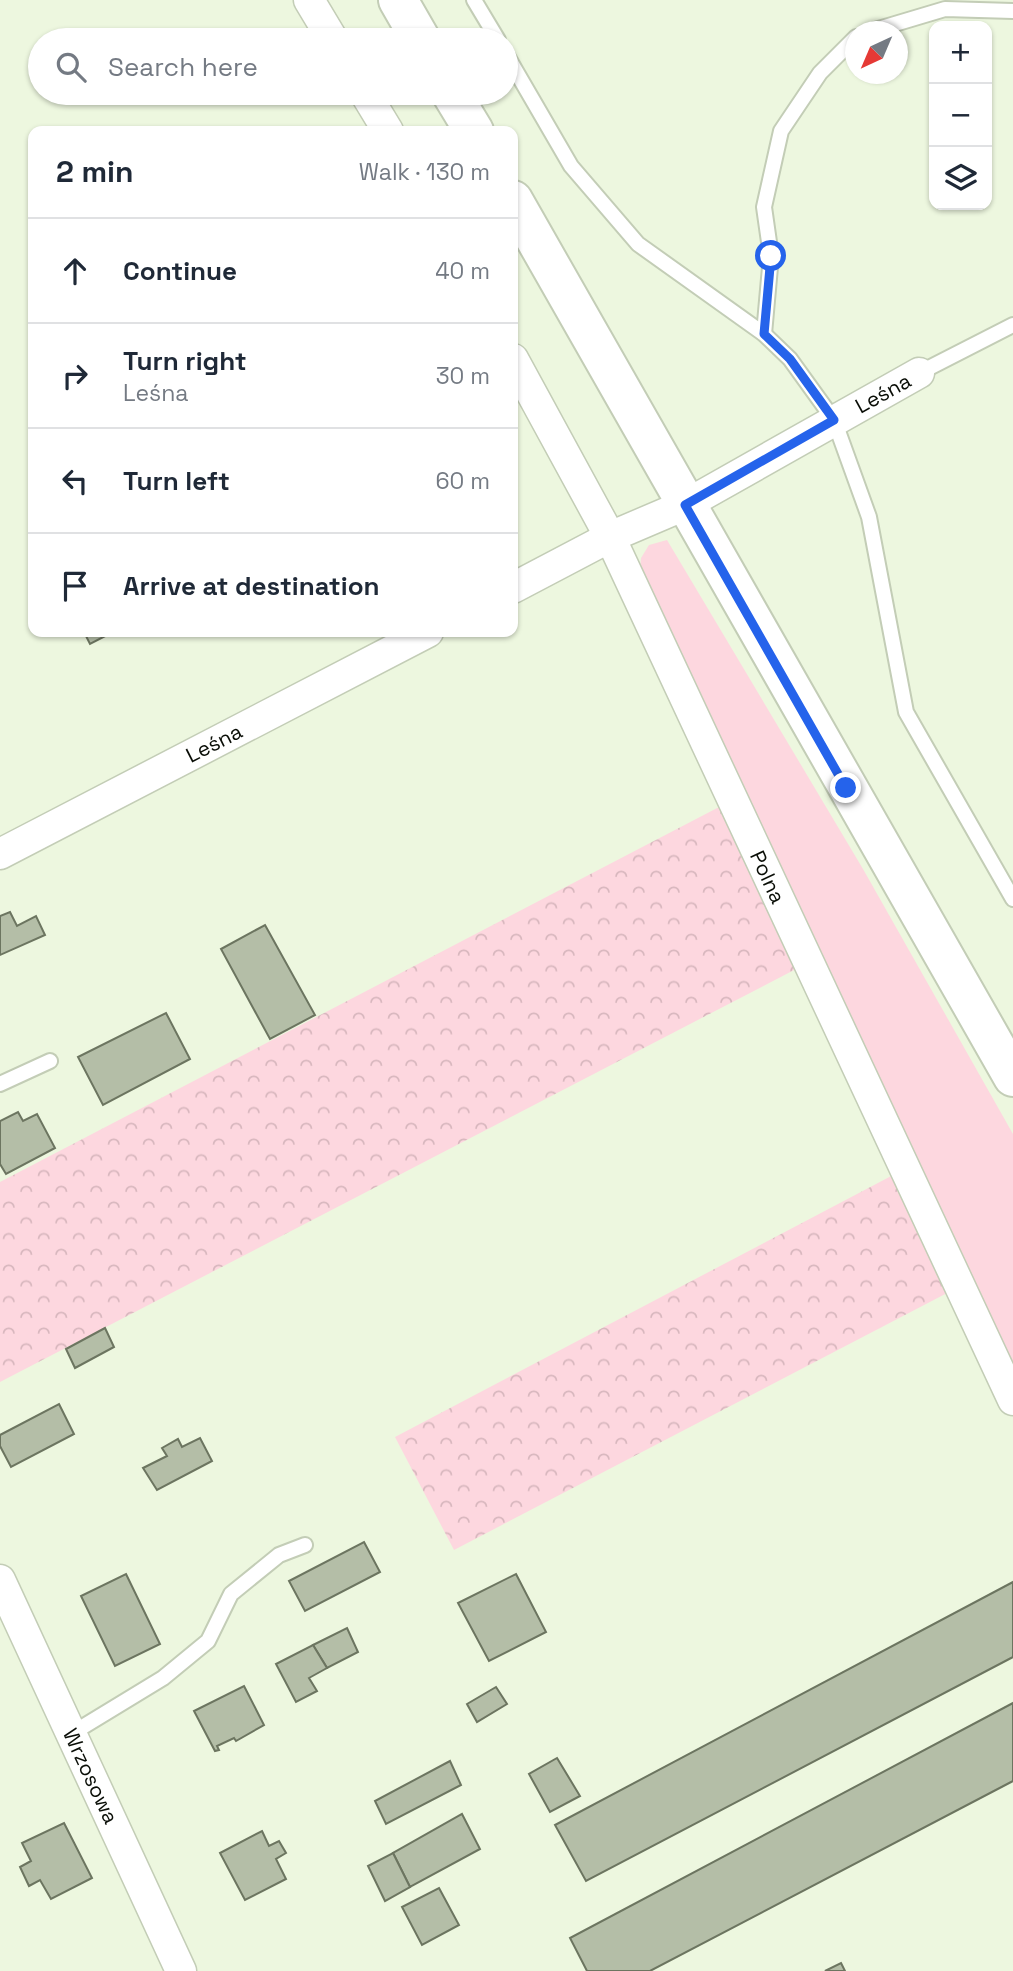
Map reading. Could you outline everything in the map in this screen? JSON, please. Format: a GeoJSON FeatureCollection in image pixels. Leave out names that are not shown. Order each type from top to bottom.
{"type":"FeatureCollection","features":[{"type":"Feature","properties":{"kind":"main road"},"geometry":{"type":"LineString","coordinates":[[398,0],[414,28]]}},
{"type":"Feature","properties":{"kind":"main road"},"geometry":{"type":"LineString","coordinates":[[459,105],[471,126]]}},
{"type":"Feature","properties":{"kind":"main road"},"geometry":{"type":"LineString","coordinates":[[518,209],[1013,1077]]}},
{"type":"Feature","properties":{"kind":"street"},"geometry":{"type":"LineString","coordinates":[[309,0],[326,28]]}},
{"type":"Feature","properties":{"kind":"street"},"geometry":{"type":"LineString","coordinates":[[372,105],[385,126]]}},
{"type":"Feature","properties":{"kind":"street","name":"Polna"},"geometry":{"type":"LineString","coordinates":[[518,368],[610,537],[1013,1400]]}},
{"type":"Feature","properties":{"kind":"street","name":"Leśna"},"geometry":{"type":"LineString","coordinates":[[518,585],[610,537],[685,505],[919,373]]}},
{"type":"Feature","properties":{"kind":"street","name":"Leśna"},"geometry":{"type":"LineString","coordinates":[[0,854],[418,637]]}},
{"type":"Feature","properties":{"kind":"street","name":"Wrzosowa"},"geometry":{"type":"LineString","coordinates":[[0,1580],[181,1971]]}},
{"type":"Feature","properties":{"kind":"lane"},"geometry":{"type":"LineString","coordinates":[[474,0],[491,28]]}},
{"type":"Feature","properties":{"kind":"lane"},"geometry":{"type":"LineString","coordinates":[[905,21],[945,9],[1013,11]]}},
{"type":"Feature","properties":{"kind":"lane"},"geometry":{"type":"LineString","coordinates":[[764,334],[771,256],[764,207],[781,131],[820,73],[845,48]]}},
{"type":"Feature","properties":{"kind":"lane"},"geometry":{"type":"LineString","coordinates":[[518,75],[571,166],[638,244],[764,334],[790,359],[834,420],[869,517],[906,712],[1013,899]]}},
{"type":"Feature","properties":{"kind":"lane"},"geometry":{"type":"LineString","coordinates":[[919,373],[1013,325]]}},
{"type":"Feature","properties":{"kind":"lane"},"geometry":{"type":"LineString","coordinates":[[0,1084],[50,1061]]}},
{"type":"Feature","properties":{"kind":"lane"},"geometry":{"type":"LineString","coordinates":[[71,1734],[163,1678],[208,1641],[231,1594],[279,1555],[305,1545]]}},
{"type":"Feature","properties":{"kind":"green space"},"geometry":{"type":"Polygon","coordinates":[[[667,540],[863,869],[1013,1134],[1013,1365],[640,571],[641,558],[649,545],[667,540]]]}},
{"type":"Feature","properties":{"kind":"green space"},"geometry":{"type":"Polygon","coordinates":[[[721,806],[798,968],[0,1382],[0,1182],[721,806]]]}},
{"type":"Feature","properties":{"kind":"green space"},"geometry":{"type":"Polygon","coordinates":[[[895,1174],[951,1291],[454,1550],[395,1437],[895,1174]]]}},
{"type":"Feature","properties":{"kind":"building"},"geometry":{"type":"Polygon","coordinates":[[[86,637],[103,637],[90,644],[86,637]]]}},
{"type":"Feature","properties":{"kind":"building"},"geometry":{"type":"Polygon","coordinates":[[[10,912],[17,926],[36,916],[45,935],[0,955],[0,916],[10,912]]]}},
{"type":"Feature","properties":{"kind":"building"},"geometry":{"type":"Polygon","coordinates":[[[265,925],[315,1015],[270,1039],[221,949],[265,925]]]}},
{"type":"Feature","properties":{"kind":"building"},"geometry":{"type":"Polygon","coordinates":[[[166,1013],[190,1059],[103,1105],[78,1057],[166,1013]]]}},
{"type":"Feature","properties":{"kind":"building"},"geometry":{"type":"Polygon","coordinates":[[[18,1112],[23,1121],[37,1114],[55,1148],[6,1174],[0,1164],[0,1121],[18,1112]]]}},
{"type":"Feature","properties":{"kind":"building"},"geometry":{"type":"Polygon","coordinates":[[[105,1328],[114,1347],[75,1368],[66,1349],[105,1328]]]}},
{"type":"Feature","properties":{"kind":"building"},"geometry":{"type":"Polygon","coordinates":[[[59,1404],[74,1434],[11,1467],[0,1446],[0,1435],[59,1404]]]}},
{"type":"Feature","properties":{"kind":"building"},"geometry":{"type":"Polygon","coordinates":[[[200,1438],[212,1461],[157,1490],[143,1468],[167,1456],[162,1448],[178,1439],[182,1447],[200,1438]]]}},
{"type":"Feature","properties":{"kind":"building"},"geometry":{"type":"Polygon","coordinates":[[[364,1542],[380,1572],[305,1611],[289,1581],[364,1542]]]}},
{"type":"Feature","properties":{"kind":"building"},"geometry":{"type":"Polygon","coordinates":[[[126,1574],[160,1644],[115,1666],[81,1596],[126,1574]]]}},
{"type":"Feature","properties":{"kind":"building"},"geometry":{"type":"Polygon","coordinates":[[[516,1574],[546,1632],[489,1661],[458,1603],[516,1574]]]}},
{"type":"Feature","properties":{"kind":"building"},"geometry":{"type":"Polygon","coordinates":[[[1013,1582],[1013,1657],[586,1881],[555,1825],[1013,1582]]]}},
{"type":"Feature","properties":{"kind":"building"},"geometry":{"type":"Polygon","coordinates":[[[347,1628],[358,1652],[327,1668],[313,1645],[347,1628]]]}},
{"type":"Feature","properties":{"kind":"building"},"geometry":{"type":"Polygon","coordinates":[[[313,1645],[327,1668],[309,1678],[317,1691],[296,1702],[276,1664],[313,1645]]]}},
{"type":"Feature","properties":{"kind":"building"},"geometry":{"type":"Polygon","coordinates":[[[244,1686],[264,1725],[236,1741],[234,1738],[217,1746],[219,1750],[215,1751],[194,1711],[244,1686]]]}},
{"type":"Feature","properties":{"kind":"building"},"geometry":{"type":"Polygon","coordinates":[[[496,1687],[507,1704],[477,1722],[467,1704],[496,1687]]]}},
{"type":"Feature","properties":{"kind":"building"},"geometry":{"type":"Polygon","coordinates":[[[1013,1703],[1013,1781],[650,1971],[587,1971],[570,1938],[1013,1703]]]}},
{"type":"Feature","properties":{"kind":"building"},"geometry":{"type":"Polygon","coordinates":[[[557,1758],[580,1796],[550,1812],[529,1774],[557,1758]]]}},
{"type":"Feature","properties":{"kind":"building"},"geometry":{"type":"Polygon","coordinates":[[[450,1761],[461,1785],[386,1824],[375,1801],[450,1761]]]}},
{"type":"Feature","properties":{"kind":"building"},"geometry":{"type":"Polygon","coordinates":[[[462,1814],[480,1849],[410,1887],[393,1853],[462,1814]]]}},
{"type":"Feature","properties":{"kind":"building"},"geometry":{"type":"Polygon","coordinates":[[[64,1823],[92,1878],[51,1899],[40,1880],[29,1886],[20,1867],[31,1861],[22,1843],[64,1823]]]}},
{"type":"Feature","properties":{"kind":"building"},"geometry":{"type":"Polygon","coordinates":[[[262,1831],[269,1846],[279,1841],[286,1853],[276,1859],[286,1879],[245,1900],[220,1853],[262,1831]]]}},
{"type":"Feature","properties":{"kind":"building"},"geometry":{"type":"Polygon","coordinates":[[[393,1853],[410,1887],[385,1901],[368,1866],[393,1853]]]}},
{"type":"Feature","properties":{"kind":"building"},"geometry":{"type":"Polygon","coordinates":[[[439,1888],[459,1925],[422,1945],[402,1907],[439,1888]]]}},
{"type":"Feature","properties":{"kind":"building"},"geometry":{"type":"Polygon","coordinates":[[[841,1963],[845,1971],[825,1971],[841,1963]]]}},
{"type":"Feature","properties":{"kind":"route"},"geometry":{"type":"LineString","coordinates":[[771,256],[764,334],[790,359],[834,420],[685,505],[846,788]]}}]}
